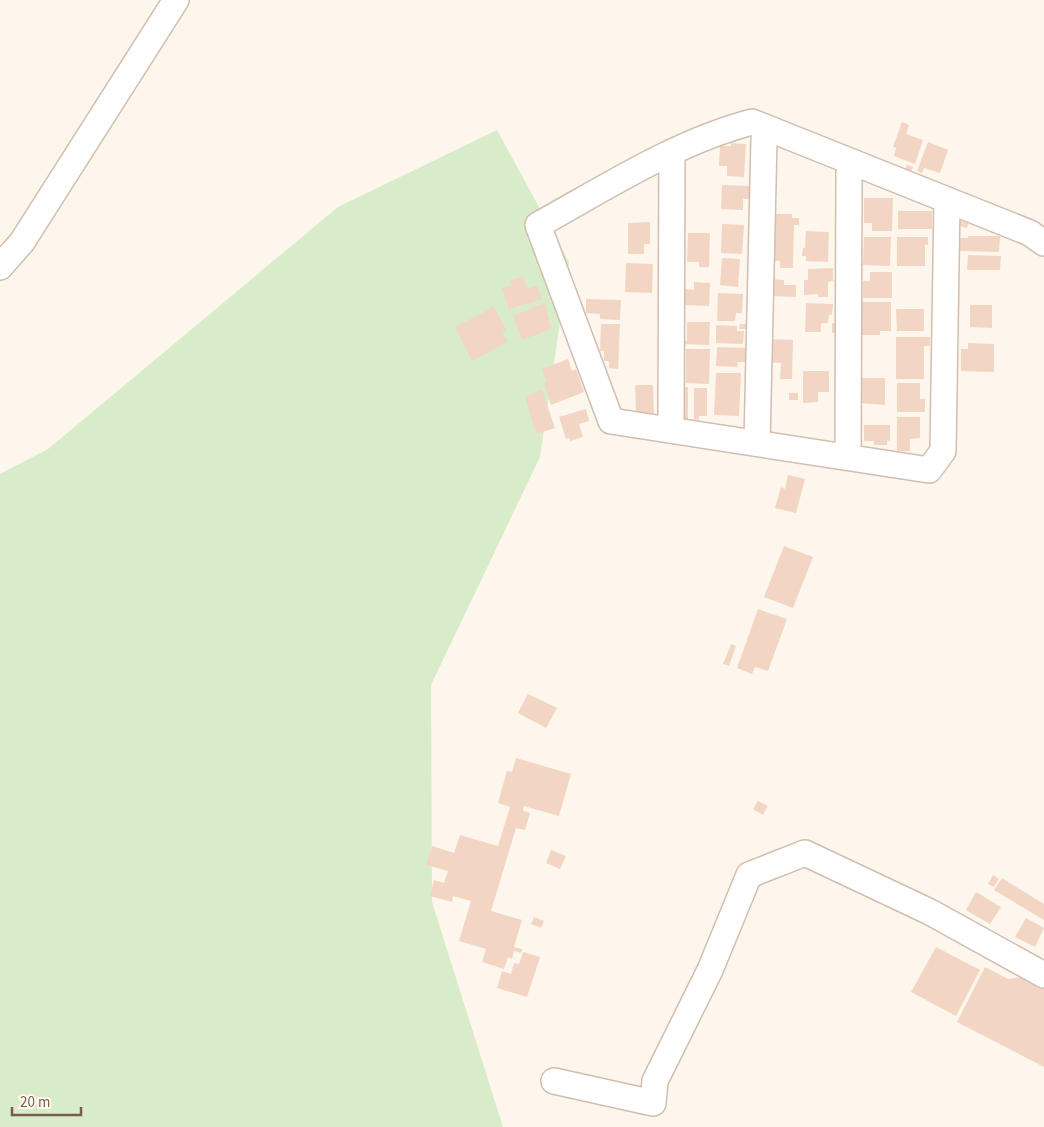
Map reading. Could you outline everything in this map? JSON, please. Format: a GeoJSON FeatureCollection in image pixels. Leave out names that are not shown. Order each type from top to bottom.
{"type":"FeatureCollection","features":[{"type":"Feature","properties":{"kind":"street"},"geometry":{"type":"LineString","coordinates":[[0,267],[22,242],[176,0]]}},
{"type":"Feature","properties":{"kind":"street"},"geometry":{"type":"LineString","coordinates":[[947,200],[943,451],[930,470],[612,421],[538,225],[672,152],[718,131],[752,122],[1030,233],[1044,243]]}},
{"type":"Feature","properties":{"kind":"street"},"geometry":{"type":"LineString","coordinates":[[757,443],[764,139],[767,128]]}},
{"type":"Feature","properties":{"kind":"street"},"geometry":{"type":"LineString","coordinates":[[671,430],[672,152]]}},
{"type":"Feature","properties":{"kind":"street"},"geometry":{"type":"LineString","coordinates":[[848,457],[850,173],[854,163]]}},
{"type":"Feature","properties":{"kind":"street"},"geometry":{"type":"LineString","coordinates":[[554,1081],[653,1103],[655,1081],[710,970],[749,875],[805,853],[930,912],[1044,975]]}},
{"type":"Feature","properties":{"kind":"green space"},"geometry":{"type":"Polygon","coordinates":[[[497,130],[569,262],[540,457],[431,685],[432,902],[503,1127],[0,1127],[0,474],[48,449],[338,207],[497,130]]]}},
{"type":"Feature","properties":{"kind":"building"},"geometry":{"type":"Polygon","coordinates":[[[902,122],[909,125],[906,134],[923,140],[915,164],[894,156],[896,148],[893,147],[902,122]]]}},
{"type":"Feature","properties":{"kind":"building"},"geometry":{"type":"Polygon","coordinates":[[[928,142],[948,150],[940,173],[924,168],[922,173],[917,171],[928,142]]]}},
{"type":"Feature","properties":{"kind":"building"},"geometry":{"type":"Polygon","coordinates":[[[731,143],[746,144],[744,177],[727,176],[727,166],[719,166],[720,146],[731,146],[731,143]]]}},
{"type":"Feature","properties":{"kind":"building"},"geometry":{"type":"Polygon","coordinates":[[[907,165],[913,167],[911,172],[905,170],[907,165]]]}},
{"type":"Feature","properties":{"kind":"building"},"geometry":{"type":"Polygon","coordinates":[[[722,185],[750,186],[750,199],[743,199],[743,210],[721,209],[722,185]]]}},
{"type":"Feature","properties":{"kind":"building"},"geometry":{"type":"Polygon","coordinates":[[[864,198],[893,198],[892,231],[872,231],[872,223],[864,223],[864,198]]]}},
{"type":"Feature","properties":{"kind":"building"},"geometry":{"type":"Polygon","coordinates":[[[898,211],[932,211],[932,229],[898,229],[898,211]]]}},
{"type":"Feature","properties":{"kind":"building"},"geometry":{"type":"Polygon","coordinates":[[[774,214],[792,214],[792,218],[799,218],[799,225],[794,225],[793,268],[780,268],[780,261],[773,261],[774,214]]]}},
{"type":"Feature","properties":{"kind":"building"},"geometry":{"type":"Polygon","coordinates":[[[960,221],[968,223],[967,228],[959,226],[960,221]]]}},
{"type":"Feature","properties":{"kind":"building"},"geometry":{"type":"Polygon","coordinates":[[[650,222],[650,244],[644,244],[644,254],[628,254],[628,223],[650,222]]]}},
{"type":"Feature","properties":{"kind":"building"},"geometry":{"type":"Polygon","coordinates":[[[722,224],[744,225],[742,254],[721,253],[722,224]]]}},
{"type":"Feature","properties":{"kind":"building"},"geometry":{"type":"Polygon","coordinates":[[[806,231],[829,232],[828,262],[806,261],[806,256],[802,256],[803,248],[805,248],[806,231]]]}},
{"type":"Feature","properties":{"kind":"building"},"geometry":{"type":"Polygon","coordinates":[[[688,233],[710,233],[709,267],[699,267],[699,262],[687,262],[688,233]]]}},
{"type":"Feature","properties":{"kind":"building"},"geometry":{"type":"Polygon","coordinates":[[[968,236],[1000,236],[999,252],[959,251],[959,238],[968,238],[968,236]]]}},
{"type":"Feature","properties":{"kind":"building"},"geometry":{"type":"Polygon","coordinates":[[[864,237],[891,237],[890,266],[863,265],[864,237]]]}},
{"type":"Feature","properties":{"kind":"building"},"geometry":{"type":"Polygon","coordinates":[[[897,237],[928,237],[928,245],[925,245],[925,266],[897,266],[897,237]]]}},
{"type":"Feature","properties":{"kind":"building"},"geometry":{"type":"Polygon","coordinates":[[[968,255],[1001,256],[1000,270],[967,270],[968,255]]]}},
{"type":"Feature","properties":{"kind":"building"},"geometry":{"type":"Polygon","coordinates":[[[722,258],[740,259],[738,287],[720,285],[722,258]]]}},
{"type":"Feature","properties":{"kind":"building"},"geometry":{"type":"Polygon","coordinates":[[[626,263],[653,264],[652,293],[625,292],[626,263]]]}},
{"type":"Feature","properties":{"kind":"building"},"geometry":{"type":"Polygon","coordinates":[[[833,268],[833,281],[828,282],[828,297],[818,297],[818,294],[804,295],[804,280],[808,280],[808,269],[833,268]]]}},
{"type":"Feature","properties":{"kind":"building"},"geometry":{"type":"Polygon","coordinates":[[[870,272],[892,272],[892,298],[863,298],[863,281],[870,281],[870,272]]]}},
{"type":"Feature","properties":{"kind":"building"},"geometry":{"type":"Polygon","coordinates":[[[523,276],[527,289],[537,285],[542,299],[509,309],[502,288],[512,285],[510,280],[523,276]]]}},
{"type":"Feature","properties":{"kind":"building"},"geometry":{"type":"Polygon","coordinates":[[[769,279],[784,280],[784,285],[796,285],[796,297],[769,296],[769,279]]]}},
{"type":"Feature","properties":{"kind":"building"},"geometry":{"type":"Polygon","coordinates":[[[694,282],[710,283],[709,306],[683,305],[684,289],[694,290],[694,282]]]}},
{"type":"Feature","properties":{"kind":"building"},"geometry":{"type":"Polygon","coordinates":[[[718,293],[743,294],[742,313],[736,313],[735,321],[717,321],[718,293]]]}},
{"type":"Feature","properties":{"kind":"building"},"geometry":{"type":"Polygon","coordinates":[[[586,299],[621,300],[620,320],[600,319],[600,314],[586,313],[586,299]]]}},
{"type":"Feature","properties":{"kind":"building"},"geometry":{"type":"Polygon","coordinates":[[[856,302],[891,302],[891,331],[880,331],[880,335],[856,335],[856,302]]]}},
{"type":"Feature","properties":{"kind":"building"},"geometry":{"type":"Polygon","coordinates":[[[545,303],[551,329],[522,340],[513,316],[545,303]]]}},
{"type":"Feature","properties":{"kind":"building"},"geometry":{"type":"Polygon","coordinates":[[[806,303],[833,304],[832,315],[829,314],[828,323],[821,323],[821,332],[805,332],[806,303]]]}},
{"type":"Feature","properties":{"kind":"building"},"geometry":{"type":"Polygon","coordinates":[[[970,305],[992,305],[992,328],[970,327],[970,305]]]}},
{"type":"Feature","properties":{"kind":"building"},"geometry":{"type":"Polygon","coordinates":[[[494,307],[506,330],[502,332],[508,342],[472,361],[455,327],[494,307]]]}},
{"type":"Feature","properties":{"kind":"building"},"geometry":{"type":"Polygon","coordinates":[[[896,309],[924,309],[924,331],[897,331],[896,309]]]}},
{"type":"Feature","properties":{"kind":"building"},"geometry":{"type":"Polygon","coordinates":[[[687,322],[710,322],[709,345],[681,344],[681,340],[687,341],[687,322]]]}},
{"type":"Feature","properties":{"kind":"building"},"geometry":{"type":"Polygon","coordinates":[[[832,323],[835,323],[835,333],[832,333],[832,323]]]}},
{"type":"Feature","properties":{"kind":"building"},"geometry":{"type":"Polygon","coordinates":[[[601,324],[620,324],[618,369],[609,368],[609,361],[604,361],[604,351],[600,351],[601,324]]]}},
{"type":"Feature","properties":{"kind":"building"},"geometry":{"type":"Polygon","coordinates":[[[740,324],[750,324],[749,329],[739,329],[740,324]]]}},
{"type":"Feature","properties":{"kind":"building"},"geometry":{"type":"Polygon","coordinates":[[[716,325],[737,326],[737,331],[744,331],[743,344],[716,343],[716,325]]]}},
{"type":"Feature","properties":{"kind":"building"},"geometry":{"type":"Polygon","coordinates":[[[896,337],[930,337],[930,346],[924,346],[924,379],[896,379],[896,337]]]}},
{"type":"Feature","properties":{"kind":"building"},"geometry":{"type":"Polygon","coordinates":[[[769,339],[793,340],[792,379],[780,379],[781,363],[768,362],[769,339]]]}},
{"type":"Feature","properties":{"kind":"building"},"geometry":{"type":"Polygon","coordinates":[[[968,343],[994,344],[994,372],[961,371],[961,349],[968,349],[968,343]]]}},
{"type":"Feature","properties":{"kind":"building"},"geometry":{"type":"Polygon","coordinates":[[[717,347],[747,348],[747,362],[738,362],[737,367],[716,366],[717,347]]]}},
{"type":"Feature","properties":{"kind":"building"},"geometry":{"type":"Polygon","coordinates":[[[686,349],[710,349],[709,384],[686,383],[686,349]]]}},
{"type":"Feature","properties":{"kind":"building"},"geometry":{"type":"Polygon","coordinates":[[[568,359],[572,371],[576,369],[584,392],[551,405],[544,383],[547,382],[542,369],[568,359]]]}},
{"type":"Feature","properties":{"kind":"building"},"geometry":{"type":"Polygon","coordinates":[[[803,371],[829,371],[829,392],[818,392],[818,402],[803,403],[803,371]]]}},
{"type":"Feature","properties":{"kind":"building"},"geometry":{"type":"Polygon","coordinates":[[[716,373],[741,373],[739,416],[714,415],[716,373]]]}},
{"type":"Feature","properties":{"kind":"building"},"geometry":{"type":"Polygon","coordinates":[[[860,378],[885,378],[885,405],[860,403],[860,378]]]}},
{"type":"Feature","properties":{"kind":"building"},"geometry":{"type":"Polygon","coordinates":[[[897,383],[920,383],[920,399],[925,399],[925,412],[897,412],[897,383]]]}},
{"type":"Feature","properties":{"kind":"building"},"geometry":{"type":"Polygon","coordinates":[[[635,385],[653,385],[654,413],[636,414],[635,385]]]}},
{"type":"Feature","properties":{"kind":"building"},"geometry":{"type":"Polygon","coordinates":[[[678,387],[688,387],[688,421],[678,420],[678,387]]]}},
{"type":"Feature","properties":{"kind":"building"},"geometry":{"type":"Polygon","coordinates":[[[694,388],[707,388],[707,416],[699,416],[699,419],[694,420],[694,388]]]}},
{"type":"Feature","properties":{"kind":"building"},"geometry":{"type":"Polygon","coordinates":[[[542,390],[555,428],[536,434],[525,397],[542,390]]]}},
{"type":"Feature","properties":{"kind":"building"},"geometry":{"type":"Polygon","coordinates":[[[789,393],[798,393],[798,400],[789,400],[789,393]]]}},
{"type":"Feature","properties":{"kind":"building"},"geometry":{"type":"Polygon","coordinates":[[[586,409],[589,421],[579,424],[583,437],[570,441],[569,438],[566,439],[559,417],[586,409]]]}},
{"type":"Feature","properties":{"kind":"building"},"geometry":{"type":"Polygon","coordinates":[[[897,417],[920,417],[920,438],[910,439],[910,451],[897,451],[897,417]]]}},
{"type":"Feature","properties":{"kind":"building"},"geometry":{"type":"Polygon","coordinates":[[[864,425],[890,425],[890,441],[887,440],[887,445],[874,445],[874,441],[864,441],[864,425]]]}},
{"type":"Feature","properties":{"kind":"building"},"geometry":{"type":"Polygon","coordinates":[[[788,475],[805,479],[796,513],[775,508],[781,487],[785,489],[788,475]]]}},
{"type":"Feature","properties":{"kind":"building"},"geometry":{"type":"Polygon","coordinates":[[[784,546],[813,557],[793,608],[764,597],[784,546]]]}},
{"type":"Feature","properties":{"kind":"building"},"geometry":{"type":"Polygon","coordinates":[[[758,609],[787,619],[768,671],[755,667],[752,674],[737,668],[758,609]]]}},
{"type":"Feature","properties":{"kind":"building"},"geometry":{"type":"Polygon","coordinates":[[[731,644],[736,646],[729,666],[723,664],[731,644]]]}},
{"type":"Feature","properties":{"kind":"building"},"geometry":{"type":"Polygon","coordinates":[[[528,694],[557,708],[546,728],[518,713],[528,694]]]}},
{"type":"Feature","properties":{"kind":"building"},"geometry":{"type":"Polygon","coordinates":[[[516,758],[571,774],[559,816],[524,806],[523,811],[530,813],[525,830],[516,828],[491,911],[522,920],[514,947],[522,949],[521,953],[514,951],[512,959],[508,957],[504,969],[482,962],[486,949],[459,941],[471,901],[453,896],[452,902],[430,896],[434,880],[444,883],[448,871],[426,865],[432,846],[454,853],[460,835],[498,846],[510,807],[498,803],[507,771],[512,772],[516,758]]]}},
{"type":"Feature","properties":{"kind":"building"},"geometry":{"type":"Polygon","coordinates":[[[758,801],[768,806],[763,815],[753,809],[758,801]]]}},
{"type":"Feature","properties":{"kind":"building"},"geometry":{"type":"Polygon","coordinates":[[[551,850],[566,856],[560,869],[546,863],[551,850]]]}},
{"type":"Feature","properties":{"kind":"building"},"geometry":{"type":"Polygon","coordinates":[[[993,875],[999,879],[994,887],[988,884],[993,875]]]}},
{"type":"Feature","properties":{"kind":"building"},"geometry":{"type":"Polygon","coordinates":[[[1002,878],[1044,904],[1044,920],[994,890],[1002,878]]]}},
{"type":"Feature","properties":{"kind":"building"},"geometry":{"type":"Polygon","coordinates":[[[976,892],[1001,907],[990,924],[966,910],[976,892]]]}},
{"type":"Feature","properties":{"kind":"building"},"geometry":{"type":"Polygon","coordinates":[[[534,917],[544,921],[541,928],[531,924],[534,917]]]}},
{"type":"Feature","properties":{"kind":"building"},"geometry":{"type":"Polygon","coordinates":[[[1026,918],[1044,928],[1035,947],[1015,937],[1026,918]]]}},
{"type":"Feature","properties":{"kind":"building"},"geometry":{"type":"Polygon","coordinates":[[[936,947],[980,970],[956,1016],[911,992],[936,947]]]}},
{"type":"Feature","properties":{"kind":"building"},"geometry":{"type":"Polygon","coordinates":[[[523,952],[540,957],[527,997],[497,988],[502,971],[511,974],[514,963],[519,964],[523,952]]]}},
{"type":"Feature","properties":{"kind":"building"},"geometry":{"type":"Polygon","coordinates":[[[985,967],[1008,979],[1022,977],[1044,985],[1044,1067],[957,1022],[985,967]]]}}]}
